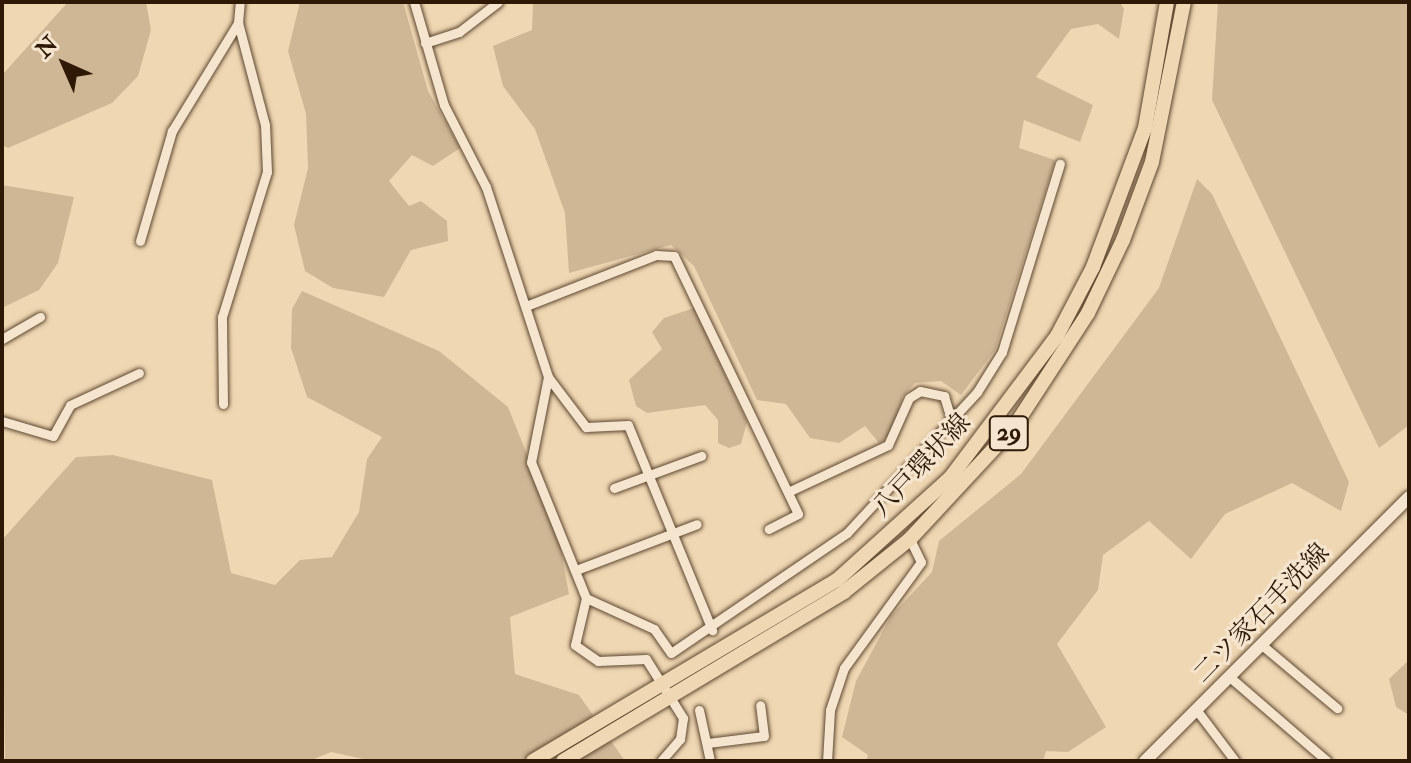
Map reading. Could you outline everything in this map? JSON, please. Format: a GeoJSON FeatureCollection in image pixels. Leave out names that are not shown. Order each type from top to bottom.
{"type":"FeatureCollection","features":[{"type":"Feature","properties":{"kind":"main road","name":"八戸環状線"},"geometry":{"type":"LineString","coordinates":[[533,761],[837,580],[950,478],[1005,411],[1057,336],[1124,197],[1145,128],[1167,2]]}},
{"type":"Feature","properties":{"kind":"main road","name":"八戸環状線"},"geometry":{"type":"LineString","coordinates":[[563,761],[801,621],[910,539],[1014,427],[1088,313],[1152,162],[1184,2]]}},
{"type":"Feature","properties":{"kind":"street"},"geometry":{"type":"LineString","coordinates":[[223,404],[222,317],[267,172],[265,125],[238,23],[240,2]]}},
{"type":"Feature","properties":{"kind":"street"},"geometry":{"type":"LineString","coordinates":[[414,2],[425,43],[526,306],[548,377],[586,427],[628,425],[712,630]]}},
{"type":"Feature","properties":{"kind":"street"},"geometry":{"type":"LineString","coordinates":[[425,43],[459,32],[498,2]]}},
{"type":"Feature","properties":{"kind":"street"},"geometry":{"type":"LineString","coordinates":[[140,241],[172,131],[238,23]]}},
{"type":"Feature","properties":{"kind":"street"},"geometry":{"type":"LineString","coordinates":[[586,598],[654,629],[671,653],[712,630],[847,533],[951,419],[1002,352],[1060,164]]}},
{"type":"Feature","properties":{"kind":"street"},"geometry":{"type":"LineString","coordinates":[[526,306],[656,255],[674,256],[790,491],[798,514],[769,529]]}},
{"type":"Feature","properties":{"kind":"street"},"geometry":{"type":"LineString","coordinates":[[2,339],[40,317]]}},
{"type":"Feature","properties":{"kind":"street"},"geometry":{"type":"LineString","coordinates":[[2,421],[53,436],[70,405],[139,373]]}},
{"type":"Feature","properties":{"kind":"street"},"geometry":{"type":"LineString","coordinates":[[548,377],[531,462],[586,598],[573,635],[580,653],[598,661],[646,659],[671,696],[684,729],[661,761]]}},
{"type":"Feature","properties":{"kind":"street"},"geometry":{"type":"LineString","coordinates":[[790,491],[888,445],[909,398],[920,391],[944,396],[951,419]]}},
{"type":"Feature","properties":{"kind":"street"},"geometry":{"type":"LineString","coordinates":[[614,488],[701,456]]}},
{"type":"Feature","properties":{"kind":"street","name":"二ツ家石手洗線"},"geometry":{"type":"LineString","coordinates":[[1150,759],[1409,497]]}},
{"type":"Feature","properties":{"kind":"street"},"geometry":{"type":"LineString","coordinates":[[576,570],[697,524]]}},
{"type":"Feature","properties":{"kind":"street"},"geometry":{"type":"LineString","coordinates":[[827,761],[830,710],[844,668],[921,562],[910,539]]}},
{"type":"Feature","properties":{"kind":"street"},"geometry":{"type":"LineString","coordinates":[[1263,646],[1337,708]]}},
{"type":"Feature","properties":{"kind":"street"},"geometry":{"type":"LineString","coordinates":[[1232,679],[1327,761]]}},
{"type":"Feature","properties":{"kind":"street"},"geometry":{"type":"LineString","coordinates":[[708,743],[764,736],[760,705]]}},
{"type":"Feature","properties":{"kind":"street"},"geometry":{"type":"LineString","coordinates":[[699,710],[710,761]]}},
{"type":"Feature","properties":{"kind":"street"},"geometry":{"type":"LineString","coordinates":[[1198,712],[1235,761]]}},
{"type":"Feature","properties":{"kind":"shaded area"},"geometry":{"type":"Polygon","coordinates":[[[68,2],[146,2],[151,30],[138,76],[112,103],[8,148],[2,145],[2,75],[68,2]]]}},
{"type":"Feature","properties":{"kind":"shaded area"},"geometry":{"type":"Polygon","coordinates":[[[300,2],[403,2],[428,91],[460,148],[433,166],[412,155],[389,181],[409,206],[421,201],[447,221],[448,241],[411,250],[384,297],[333,288],[305,271],[294,225],[308,168],[306,114],[288,51],[300,2]]]}},
{"type":"Feature","properties":{"kind":"shaded area"},"geometry":{"type":"Polygon","coordinates":[[[533,2],[1120,2],[1124,9],[1119,39],[1098,24],[1071,29],[1036,77],[1093,105],[1080,142],[1024,120],[1019,148],[1055,160],[995,350],[961,395],[941,381],[915,383],[903,396],[890,436],[879,443],[865,426],[839,443],[810,438],[786,404],[757,400],[694,266],[671,245],[569,273],[565,213],[535,129],[503,86],[493,46],[532,30],[533,2]]]}},
{"type":"Feature","properties":{"kind":"shaded area"},"geometry":{"type":"Polygon","coordinates":[[[1218,2],[1409,2],[1409,425],[1379,448],[1212,100],[1218,2]]]}},
{"type":"Feature","properties":{"kind":"shaded area"},"geometry":{"type":"Polygon","coordinates":[[[1197,179],[1212,194],[1349,482],[1341,511],[1292,483],[1225,514],[1191,559],[1149,521],[1103,555],[1098,590],[1057,644],[1106,727],[1068,752],[1046,751],[1043,761],[866,761],[868,755],[842,737],[856,681],[891,616],[932,572],[939,541],[1021,474],[1159,288],[1197,179]]]}},
{"type":"Feature","properties":{"kind":"shaded area"},"geometry":{"type":"Polygon","coordinates":[[[2,185],[74,197],[58,263],[39,290],[2,308],[2,185]]]}},
{"type":"Feature","properties":{"kind":"shaded area"},"geometry":{"type":"Polygon","coordinates":[[[302,291],[439,351],[508,407],[557,529],[569,594],[510,617],[515,674],[579,695],[625,761],[373,761],[331,752],[309,761],[5,761],[2,540],[76,457],[113,455],[212,480],[231,573],[275,585],[300,560],[332,557],[359,512],[367,459],[382,437],[307,397],[291,348],[292,309],[302,291]]]}},
{"type":"Feature","properties":{"kind":"shaded area"},"geometry":{"type":"Polygon","coordinates":[[[694,308],[747,422],[741,444],[729,448],[718,443],[718,420],[705,405],[647,413],[636,406],[629,380],[662,349],[652,332],[664,318],[694,308]]]}},
{"type":"Feature","properties":{"kind":"shaded area"},"geometry":{"type":"Polygon","coordinates":[[[1409,660],[1409,715],[1396,707],[1389,679],[1409,660]]]}}]}
